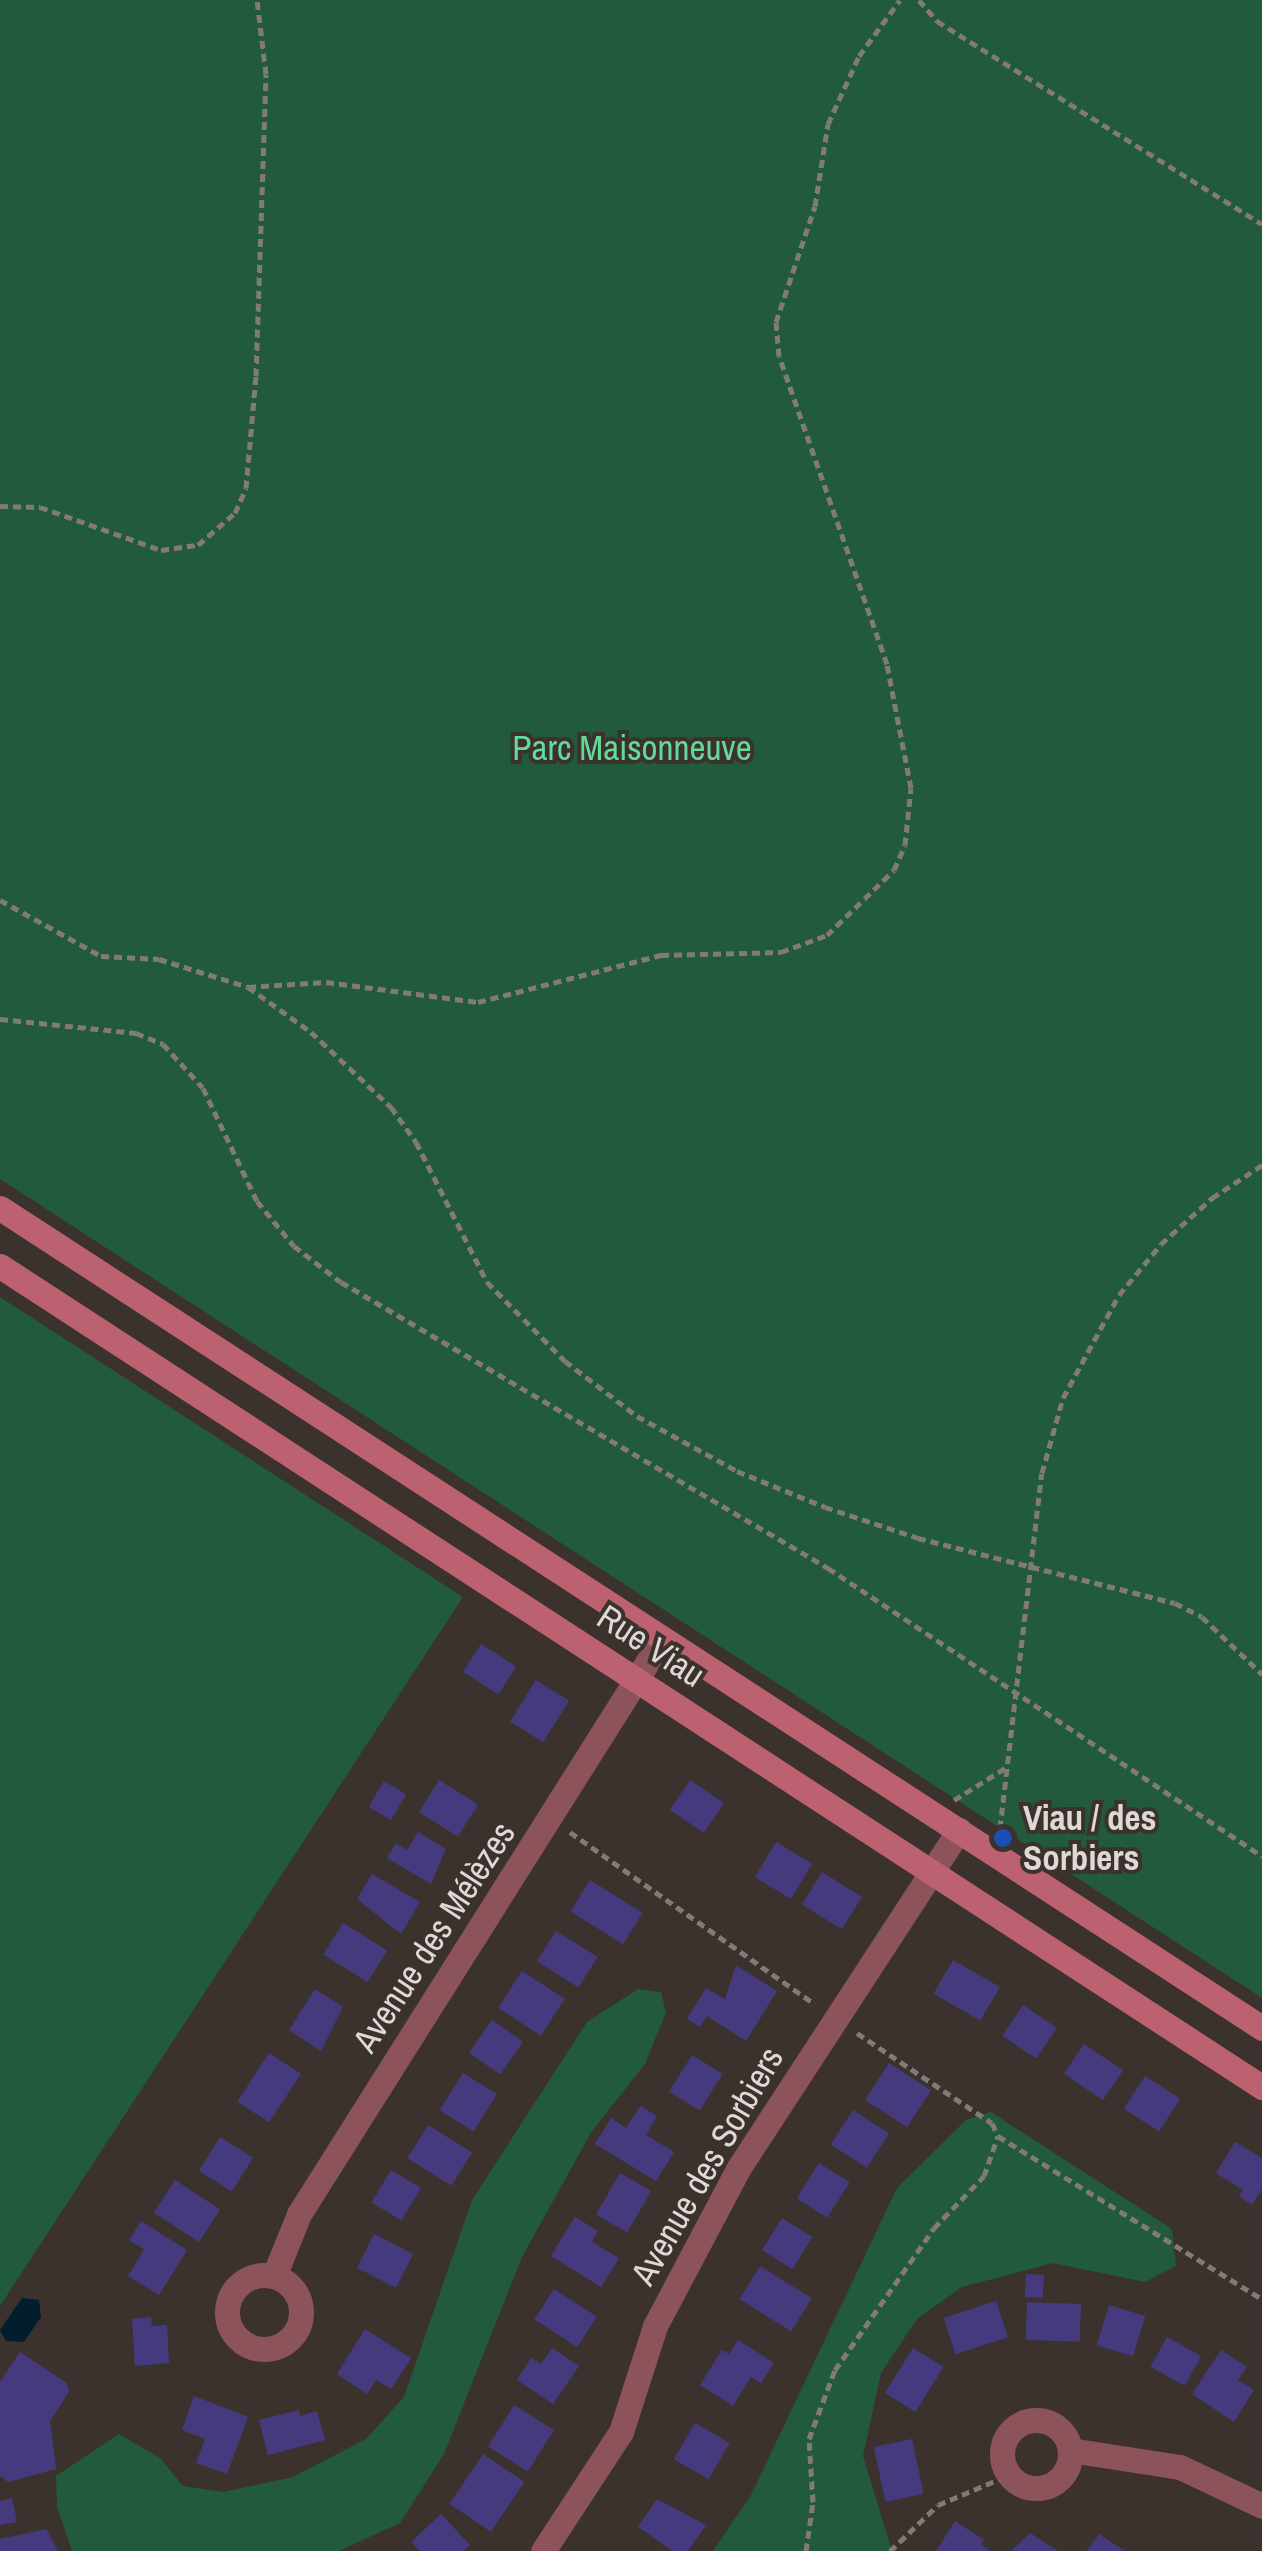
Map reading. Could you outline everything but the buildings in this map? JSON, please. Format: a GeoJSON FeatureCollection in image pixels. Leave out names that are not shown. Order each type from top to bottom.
{"type":"FeatureCollection","features":[{"type":"Feature","properties":{"kind":"main road","name":"Rue Viau"},"geometry":{"type":"LineString","coordinates":[[0,1208],[1262,2028]]}},
{"type":"Feature","properties":{"kind":"main road","name":"Rue Viau"},"geometry":{"type":"LineString","coordinates":[[0,1266],[1262,2087]]}},
{"type":"Feature","properties":{"kind":"street","name":"Avenue des Mélèzes"},"geometry":{"type":"LineString","coordinates":[[274,2276],[299,2214],[552,1819],[662,1639]]}},
{"type":"Feature","properties":{"kind":"street","name":"Avenue des Sorbiers"},"geometry":{"type":"LineString","coordinates":[[543,2551],[621,2432],[655,2326],[738,2169],[959,1830]]}},
{"type":"Feature","properties":{"kind":"street"},"geometry":{"type":"LineString","coordinates":[[1070,2450],[1065,2472],[1048,2485],[1027,2486],[1009,2475],[1004,2443],[1028,2421],[1051,2424],[1070,2450],[1180,2467],[1262,2506]]}},
{"type":"Feature","properties":{"kind":"path"},"geometry":{"type":"LineString","coordinates":[[0,506],[40,506],[161,550],[198,544],[235,513],[246,488],[256,376],[266,74],[257,0]]}},
{"type":"Feature","properties":{"kind":"path"},"geometry":{"type":"LineString","coordinates":[[248,987],[326,982],[478,1002],[661,955],[781,952],[827,935],[894,870],[905,844],[911,788],[891,681],[780,356],[776,322],[815,206],[828,124],[859,56],[900,0]]}},
{"type":"Feature","properties":{"kind":"path"},"geometry":{"type":"LineString","coordinates":[[919,0],[937,21],[1262,224]]}},
{"type":"Feature","properties":{"kind":"path"},"geometry":{"type":"LineString","coordinates":[[0,900],[100,956],[158,959],[248,987],[310,1032],[391,1107],[416,1142],[487,1282],[565,1362],[637,1416],[736,1471],[825,1507],[918,1538],[1030,1563],[1176,1603],[1202,1616],[1262,1674]]}},
{"type":"Feature","properties":{"kind":"path"},"geometry":{"type":"LineString","coordinates":[[0,1019],[136,1032],[163,1044],[203,1088],[257,1201],[294,1246],[341,1282],[828,1568],[1262,1856]]}},
{"type":"Feature","properties":{"kind":"path"},"geometry":{"type":"LineString","coordinates":[[999,1831],[1042,1474],[1063,1398],[1098,1331],[1161,1244],[1212,1198],[1262,1166]]}},
{"type":"Feature","properties":{"kind":"path"},"geometry":{"type":"LineString","coordinates":[[953,1800],[1006,1767]]}},
{"type":"Feature","properties":{"kind":"path"},"geometry":{"type":"LineString","coordinates":[[552,1819],[992,2123],[998,2136],[1262,2299]]}},
{"type":"Feature","properties":{"kind":"path"},"geometry":{"type":"LineString","coordinates":[[806,2551],[812,2502],[809,2440],[836,2370],[934,2228],[984,2176],[998,2136]]}},
{"type":"Feature","properties":{"kind":"path"},"geometry":{"type":"LineString","coordinates":[[890,2551],[938,2505],[1009,2475]]}},
{"type":"Feature","properties":{"kind":"green space","name":"Parc Maisonneuve"},"geometry":{"type":"Polygon","coordinates":[[[0,0],[1262,0],[1262,1998],[0,1179],[0,0]]]}},
{"type":"Feature","properties":{"kind":"green space"},"geometry":{"type":"Polygon","coordinates":[[[0,1297],[463,1597],[0,2306],[0,1297]]]}},
{"type":"Feature","properties":{"kind":"green space"},"geometry":{"type":"Polygon","coordinates":[[[638,1989],[661,1992],[666,2012],[645,2064],[592,2131],[522,2257],[444,2454],[400,2523],[339,2551],[72,2551],[57,2507],[56,2476],[119,2434],[160,2458],[183,2486],[223,2492],[293,2477],[366,2439],[404,2397],[472,2200],[587,2022],[638,1989]]]}},
{"type":"Feature","properties":{"kind":"green space"},"geometry":{"type":"Polygon","coordinates":[[[991,2112],[1172,2229],[1176,2266],[1145,2282],[1053,2263],[962,2287],[917,2319],[881,2373],[863,2456],[892,2551],[713,2551],[751,2495],[897,2188],[966,2120],[991,2112]]]}},
{"type":"Feature","properties":{"kind":"water"},"geometry":{"type":"Polygon","coordinates":[[[22,2298],[39,2300],[41,2317],[24,2342],[6,2341],[0,2330],[22,2298]]]}},
{"type":"Feature","properties":{"kind":"place","name":"Viau / des Sorbiers"},"geometry":{"type":"Point","coordinates":[1003,1838]}}]}
